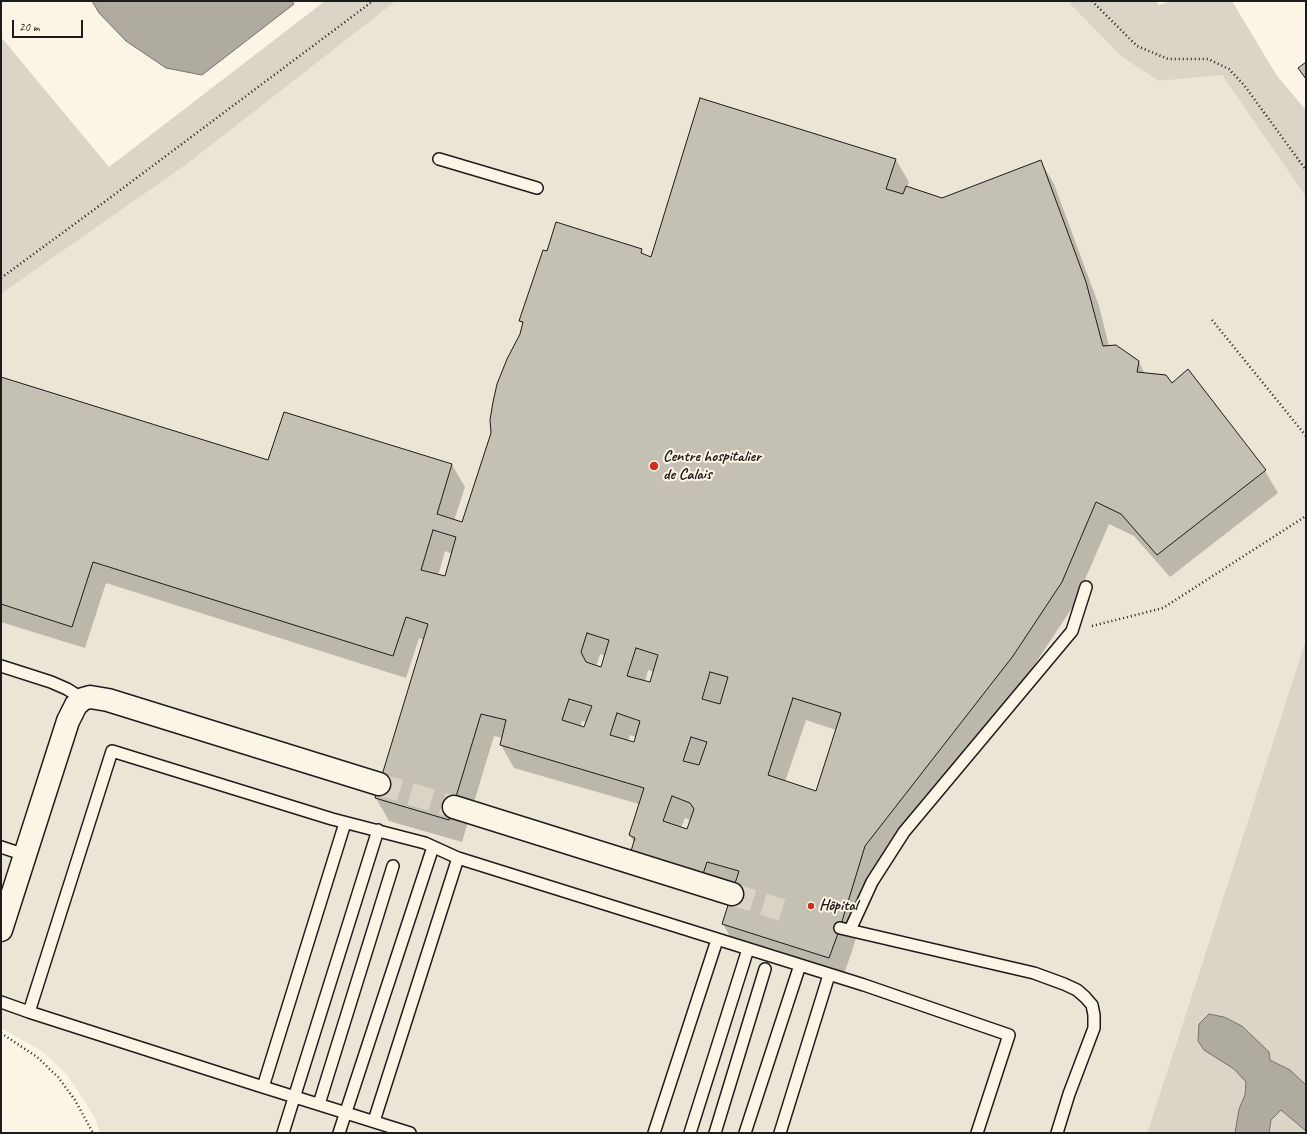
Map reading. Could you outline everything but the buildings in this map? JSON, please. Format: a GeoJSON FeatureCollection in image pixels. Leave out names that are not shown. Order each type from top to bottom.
{"type":"FeatureCollection","features":[{"type":"Feature","properties":{"kind":"street"},"geometry":{"type":"LineString","coordinates":[[1,930],[68,721],[76,705],[83,699],[90,696],[108,700],[379,784]]}},
{"type":"Feature","properties":{"kind":"street"},"geometry":{"type":"LineString","coordinates":[[454,807],[732,894]]}},
{"type":"Feature","properties":{"kind":"lane"},"geometry":{"type":"LineString","coordinates":[[439,159],[537,188]]}},
{"type":"Feature","properties":{"kind":"lane"},"geometry":{"type":"LineString","coordinates":[[1057,1133],[1069,1094],[1094,1028],[1092,1005],[1085,997],[1076,990],[1064,984],[1041,976],[845,929],[872,882],[904,832],[1072,631],[1086,587]]}},
{"type":"Feature","properties":{"kind":"lane"},"geometry":{"type":"LineString","coordinates":[[1,666],[51,682],[67,689],[83,699]]}},
{"type":"Feature","properties":{"kind":"lane"},"geometry":{"type":"LineString","coordinates":[[28,1012],[112,751],[345,823],[378,830],[425,843],[458,858],[800,965],[1008,1035],[977,1133]]}},
{"type":"Feature","properties":{"kind":"lane"},"geometry":{"type":"LineString","coordinates":[[263,1087],[345,823]]}},
{"type":"Feature","properties":{"kind":"lane"},"geometry":{"type":"LineString","coordinates":[[283,1133],[378,830]]}},
{"type":"Feature","properties":{"kind":"lane"},"geometry":{"type":"LineString","coordinates":[[1,847],[25,855]]}},
{"type":"Feature","properties":{"kind":"lane"},"geometry":{"type":"LineString","coordinates":[[340,1133],[345,1112],[433,847]]}},
{"type":"Feature","properties":{"kind":"lane"},"geometry":{"type":"LineString","coordinates":[[374,1121],[458,858]]}},
{"type":"Feature","properties":{"kind":"lane"},"geometry":{"type":"LineString","coordinates":[[319,1104],[393,866]]}},
{"type":"Feature","properties":{"kind":"lane"},"geometry":{"type":"LineString","coordinates":[[654,1133],[717,940]]}},
{"type":"Feature","properties":{"kind":"lane"},"geometry":{"type":"LineString","coordinates":[[690,1133],[748,949]]}},
{"type":"Feature","properties":{"kind":"lane"},"geometry":{"type":"LineString","coordinates":[[745,1133],[800,965]]}},
{"type":"Feature","properties":{"kind":"lane"},"geometry":{"type":"LineString","coordinates":[[715,1133],[765,969]]}},
{"type":"Feature","properties":{"kind":"lane"},"geometry":{"type":"LineString","coordinates":[[780,1133],[829,975]]}},
{"type":"Feature","properties":{"kind":"lane"},"geometry":{"type":"LineString","coordinates":[[1,1002],[28,1012],[410,1133]]}},
{"type":"Feature","properties":{"kind":"path"},"geometry":{"type":"LineString","coordinates":[[1,278],[373,1]]}},
{"type":"Feature","properties":{"kind":"path"},"geometry":{"type":"LineString","coordinates":[[1092,1],[1137,46],[1168,59],[1208,59],[1230,69],[1244,85],[1306,170]]}},
{"type":"Feature","properties":{"kind":"path"},"geometry":{"type":"LineString","coordinates":[[1212,320],[1306,436]]}},
{"type":"Feature","properties":{"kind":"path"},"geometry":{"type":"LineString","coordinates":[[1072,631],[1163,608],[1306,516]]}},
{"type":"Feature","properties":{"kind":"path"},"geometry":{"type":"LineString","coordinates":[[1,1033],[37,1057],[58,1077],[75,1100],[93,1133]]}},
{"type":"Feature","properties":{"kind":"shaded area"},"geometry":{"type":"Polygon","coordinates":[[[92,1],[292,1],[294,4],[202,75],[166,68],[126,41],[99,13],[92,1]]]}},
{"type":"Feature","properties":{"kind":"shaded area"},"geometry":{"type":"Polygon","coordinates":[[[325,1],[396,1],[187,164],[1,294],[1,37],[109,167],[325,1]]]}},
{"type":"Feature","properties":{"kind":"shaded area","name":"Centre hospitalier de Calais"},"geometry":{"type":"Polygon","coordinates":[[[396,1],[1067,1],[1123,58],[1159,81],[1222,75],[1306,197],[1306,639],[1147,1133],[100,1133],[95,1118],[68,1076],[43,1052],[1,1028],[1,294],[187,164],[396,1]]]}},
{"type":"Feature","properties":{"kind":"shaded area"},"geometry":{"type":"Polygon","coordinates":[[[1067,1],[1156,1],[1159,5],[1171,1],[1232,1],[1277,76],[1306,110],[1306,197],[1222,75],[1159,81],[1123,58],[1067,1]]]}},
{"type":"Feature","properties":{"kind":"shaded area"},"geometry":{"type":"Polygon","coordinates":[[[1306,639],[1306,1133],[1147,1133],[1197,979],[1306,639]]]}},
{"type":"Feature","properties":{"kind":"shaded area"},"geometry":{"type":"Polygon","coordinates":[[[1209,1014],[1224,1017],[1242,1026],[1269,1052],[1270,1060],[1290,1070],[1306,1085],[1306,1131],[1281,1110],[1271,1120],[1269,1133],[1235,1133],[1239,1109],[1245,1095],[1246,1082],[1234,1069],[1204,1050],[1198,1041],[1199,1024],[1209,1014]]]}},
{"type":"Feature","properties":{"kind":"tunnel"},"geometry":{"type":"LineString","coordinates":[[379,784],[454,807]]}},
{"type":"Feature","properties":{"kind":"tunnel"},"geometry":{"type":"LineString","coordinates":[[732,894],[782,910]]}},
{"type":"Feature","properties":{"kind":"place","name":"Centre hospitalier de Calais"},"geometry":{"type":"Point","coordinates":[654,466]}},
{"type":"Feature","properties":{"kind":"place","name":"Hôpital"},"geometry":{"type":"Point","coordinates":[811,906]}}]}
